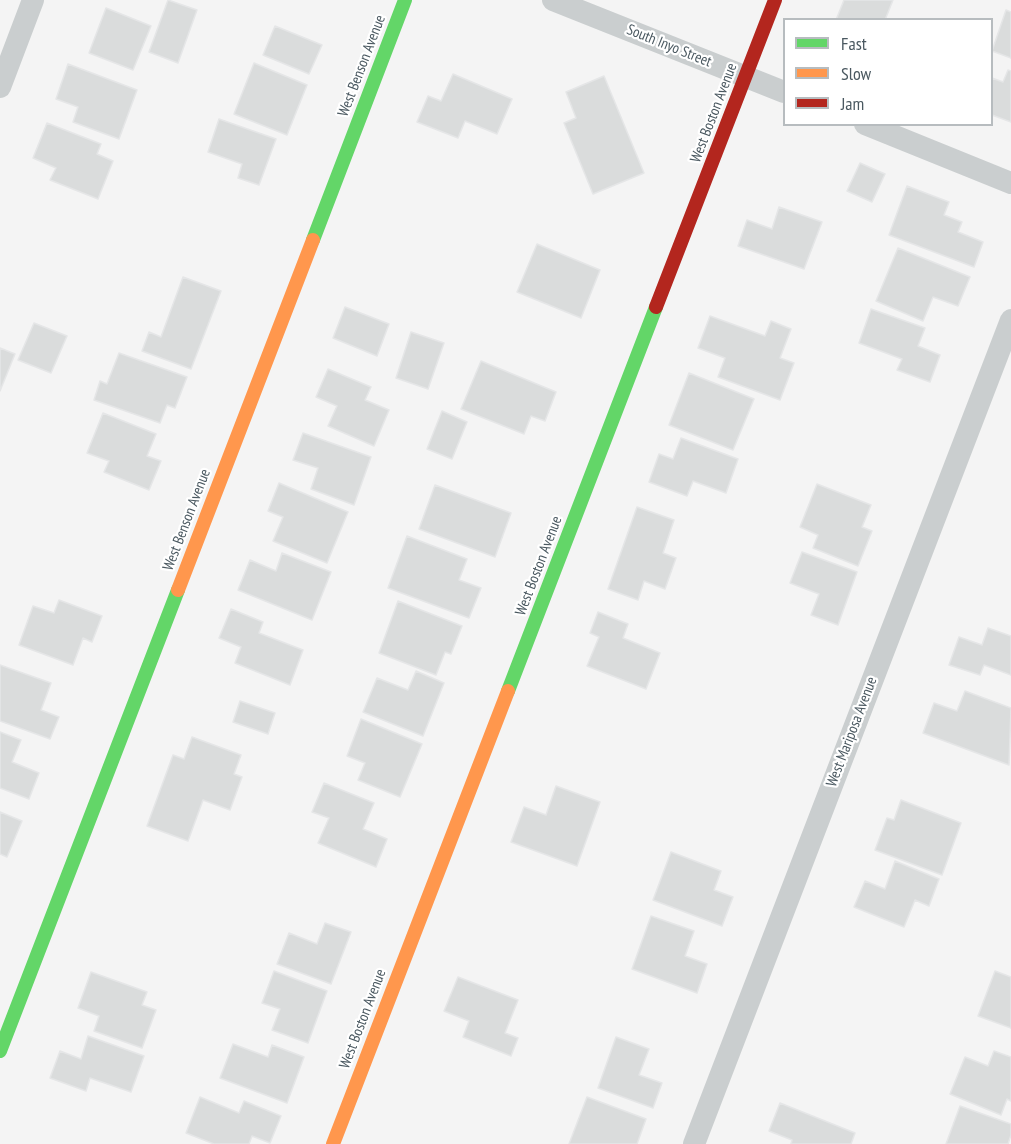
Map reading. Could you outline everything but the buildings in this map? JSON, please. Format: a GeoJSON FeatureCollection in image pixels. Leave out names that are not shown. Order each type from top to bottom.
{"type":"FeatureCollection","features":[{"type":"Feature","properties":{"kind":"street"},"geometry":{"type":"LineString","coordinates":[[0,87],[33,0]]}},
{"type":"Feature","properties":{"kind":"street","name":"West Benson Avenue"},"geometry":{"type":"LineString","coordinates":[[0,1051],[405,0]]}},
{"type":"Feature","properties":{"kind":"street","name":"South Inyo Street"},"geometry":{"type":"LineString","coordinates":[[553,0],[783,92]]}},
{"type":"Feature","properties":{"kind":"street","name":"West Boston Avenue"},"geometry":{"type":"LineString","coordinates":[[333,1144],[775,0]]}},
{"type":"Feature","properties":{"kind":"street"},"geometry":{"type":"LineString","coordinates":[[871,126],[1011,183]]}},
{"type":"Feature","properties":{"kind":"street","name":"West Mariposa Avenue"},"geometry":{"type":"LineString","coordinates":[[694,1144],[1011,320]]}},
{"type":"Feature","properties":{"kind":"traffic: fast"},"geometry":{"type":"LineString","coordinates":[[313,240],[405,0]]}},
{"type":"Feature","properties":{"kind":"traffic: fast"},"geometry":{"type":"LineString","coordinates":[[508,691],[656,307]]}},
{"type":"Feature","properties":{"kind":"traffic: fast"},"geometry":{"type":"LineString","coordinates":[[0,1051],[178,590]]}},
{"type":"Feature","properties":{"kind":"traffic: slow"},"geometry":{"type":"LineString","coordinates":[[178,590],[313,240]]}},
{"type":"Feature","properties":{"kind":"traffic: slow"},"geometry":{"type":"LineString","coordinates":[[333,1144],[508,691]]}},
{"type":"Feature","properties":{"kind":"traffic: jam"},"geometry":{"type":"LineString","coordinates":[[656,307],[775,0]]}}]}
